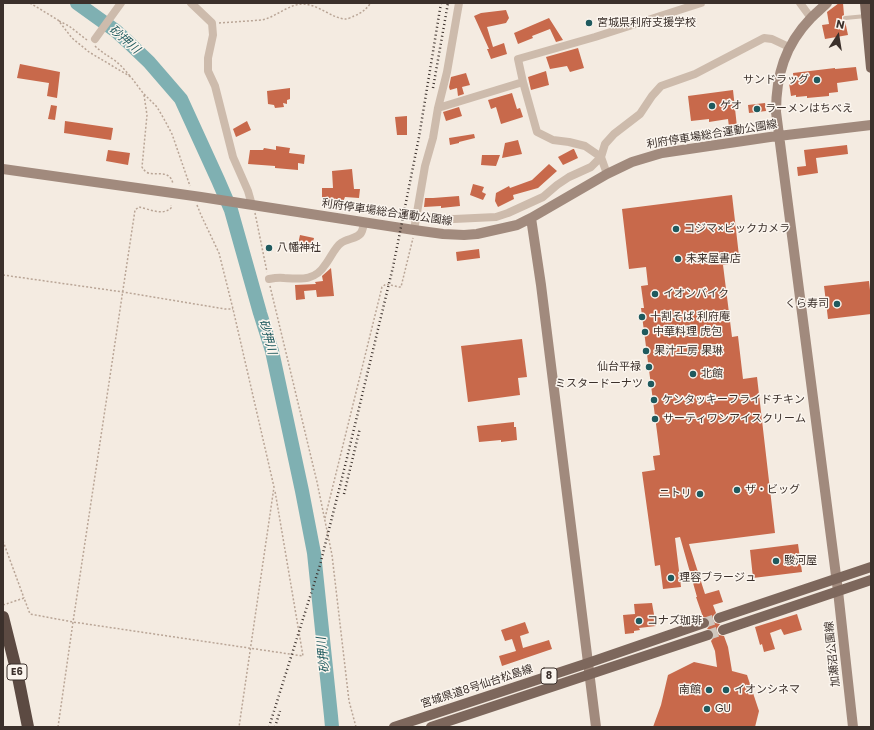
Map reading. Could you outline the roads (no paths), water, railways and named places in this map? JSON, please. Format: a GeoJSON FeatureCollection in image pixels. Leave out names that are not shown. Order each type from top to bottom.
{"type":"FeatureCollection","features":[{"type":"Feature","properties":{"kind":"highway","name":"E6"},"geometry":{"type":"LineString","coordinates":[[3,617],[18,676],[28,727]]}},
{"type":"Feature","properties":{"kind":"main road"},"geometry":{"type":"LineString","coordinates":[[865,3],[871,68]]}},
{"type":"Feature","properties":{"kind":"main road"},"geometry":{"type":"LineString","coordinates":[[719,618],[871,567]]}},
{"type":"Feature","properties":{"kind":"main road"},"geometry":{"type":"LineString","coordinates":[[723,630],[871,580]]}},
{"type":"Feature","properties":{"kind":"main road","name":"宮城県道8号仙台松島線"},"geometry":{"type":"LineString","coordinates":[[394,727],[704,623]]}},
{"type":"Feature","properties":{"kind":"main road","name":"8"},"geometry":{"type":"LineString","coordinates":[[431,727],[708,635]]}},
{"type":"Feature","properties":{"kind":"street"},"geometry":{"type":"LineString","coordinates":[[191,3],[212,23],[213,35],[208,58],[208,71],[215,86],[233,157],[248,191],[248,205]]}},
{"type":"Feature","properties":{"kind":"street"},"geometry":{"type":"LineString","coordinates":[[414,230],[425,166],[433,138],[438,108],[447,72],[459,3]]}},
{"type":"Feature","properties":{"kind":"street"},"geometry":{"type":"LineString","coordinates":[[606,174],[601,157],[585,146],[553,140],[537,132],[518,59],[595,37],[701,3]]}},
{"type":"Feature","properties":{"kind":"street"},"geometry":{"type":"LineString","coordinates":[[800,3],[811,18]]}},
{"type":"Feature","properties":{"kind":"street","name":"加瀬沼公園線"},"geometry":{"type":"LineString","coordinates":[[827,3],[811,18],[789,47],[780,72],[776,97],[776,112],[838,591],[853,727]]}},
{"type":"Feature","properties":{"kind":"street"},"geometry":{"type":"LineString","coordinates":[[95,39],[119,5]]}},
{"type":"Feature","properties":{"kind":"street"},"geometry":{"type":"LineString","coordinates":[[417,217],[454,219],[496,217],[508,213],[543,197],[569,177],[590,167],[601,157],[605,144],[614,134],[640,114],[661,86],[696,74],[764,38],[772,39],[789,47]]}},
{"type":"Feature","properties":{"kind":"street"},"geometry":{"type":"LineString","coordinates":[[438,108],[523,82]]}},
{"type":"Feature","properties":{"kind":"street","name":"利府停車場総合運動公園線"},"geometry":{"type":"LineString","coordinates":[[3,168],[414,230],[464,235],[477,234],[517,225],[606,174],[632,162],[662,153],[778,136],[871,125]]}},
{"type":"Feature","properties":{"kind":"street"},"geometry":{"type":"LineString","coordinates":[[531,218],[596,727]]}},
{"type":"Feature","properties":{"kind":"street"},"geometry":{"type":"LineString","coordinates":[[269,279],[306,278],[320,272],[340,243],[358,236],[362,232],[364,222]]}},
{"type":"Feature","properties":{"kind":"lane"},"geometry":{"type":"LineString","coordinates":[[845,18],[866,16]]}},
{"type":"Feature","properties":{"kind":"waterway","name":"砂押川"},"geometry":{"type":"LineString","coordinates":[[77,3],[116,31],[127,41],[149,62],[181,99],[231,210],[272,351],[302,491],[314,553],[332,727]]}},
{"type":"Feature","properties":{"kind":"tunnel"},"geometry":{"type":"LineString","coordinates":[[704,623],[719,618]]}},
{"type":"Feature","properties":{"kind":"tunnel"},"geometry":{"type":"LineString","coordinates":[[708,635],[723,630]]}},
{"type":"Feature","properties":{"kind":"railway"},"geometry":{"type":"LineString","coordinates":[[269,727],[320,565],[393,267],[419,137],[441,3]]}},
{"type":"Feature","properties":{"kind":"railway"},"geometry":{"type":"LineString","coordinates":[[433,88],[448,3]]}},
{"type":"Feature","properties":{"kind":"railway"},"geometry":{"type":"LineString","coordinates":[[344,494],[360,428]]}},
{"type":"Feature","properties":{"kind":"railway"},"geometry":{"type":"LineString","coordinates":[[275,727],[280,711]]}},
{"type":"Feature","properties":{"kind":"place","name":"宮城県利府支援学校"},"geometry":{"type":"Point","coordinates":[589,23]}},
{"type":"Feature","properties":{"kind":"place","name":"サンドラッグ"},"geometry":{"type":"Point","coordinates":[817,80]}},
{"type":"Feature","properties":{"kind":"place","name":"ゲオ"},"geometry":{"type":"Point","coordinates":[712,106]}},
{"type":"Feature","properties":{"kind":"place","name":"ラーメンはちべえ"},"geometry":{"type":"Point","coordinates":[757,109]}},
{"type":"Feature","properties":{"kind":"place","name":"コジマ×ビックカメラ"},"geometry":{"type":"Point","coordinates":[676,229]}},
{"type":"Feature","properties":{"kind":"place","name":"八幡神社"},"geometry":{"type":"Point","coordinates":[269,248]}},
{"type":"Feature","properties":{"kind":"place","name":"未来屋書店"},"geometry":{"type":"Point","coordinates":[678,259]}},
{"type":"Feature","properties":{"kind":"place","name":"イオンバイク"},"geometry":{"type":"Point","coordinates":[655,294]}},
{"type":"Feature","properties":{"kind":"place","name":"くら寿司"},"geometry":{"type":"Point","coordinates":[837,304]}},
{"type":"Feature","properties":{"kind":"place","name":"十割そば 利府庵"},"geometry":{"type":"Point","coordinates":[642,317]}},
{"type":"Feature","properties":{"kind":"place","name":"中華料理 虎包"},"geometry":{"type":"Point","coordinates":[645,332]}},
{"type":"Feature","properties":{"kind":"place","name":"果汁工房 果琳"},"geometry":{"type":"Point","coordinates":[646,351]}},
{"type":"Feature","properties":{"kind":"place","name":"仙台平禄"},"geometry":{"type":"Point","coordinates":[649,367]}},
{"type":"Feature","properties":{"kind":"place","name":"北館"},"geometry":{"type":"Point","coordinates":[693,374]}},
{"type":"Feature","properties":{"kind":"place","name":"ミスタードーナツ"},"geometry":{"type":"Point","coordinates":[651,384]}},
{"type":"Feature","properties":{"kind":"place","name":"ケンタッキーフライドチキン"},"geometry":{"type":"Point","coordinates":[654,400]}},
{"type":"Feature","properties":{"kind":"place","name":"サーティワンアイスクリーム"},"geometry":{"type":"Point","coordinates":[655,419]}},
{"type":"Feature","properties":{"kind":"place","name":"ザ・ビッグ"},"geometry":{"type":"Point","coordinates":[737,490]}},
{"type":"Feature","properties":{"kind":"place","name":"ニトリ"},"geometry":{"type":"Point","coordinates":[700,494]}},
{"type":"Feature","properties":{"kind":"place","name":"駿河屋"},"geometry":{"type":"Point","coordinates":[776,561]}},
{"type":"Feature","properties":{"kind":"place","name":"理容ブラージュ"},"geometry":{"type":"Point","coordinates":[671,578]}},
{"type":"Feature","properties":{"kind":"place","name":"コナズ珈琲"},"geometry":{"type":"Point","coordinates":[639,621]}},
{"type":"Feature","properties":{"kind":"place","name":"南館"},"geometry":{"type":"Point","coordinates":[709,690]}},
{"type":"Feature","properties":{"kind":"place","name":"イオンシネマ"},"geometry":{"type":"Point","coordinates":[726,690]}},
{"type":"Feature","properties":{"kind":"place","name":"GU"},"geometry":{"type":"Point","coordinates":[707,709]}}]}
